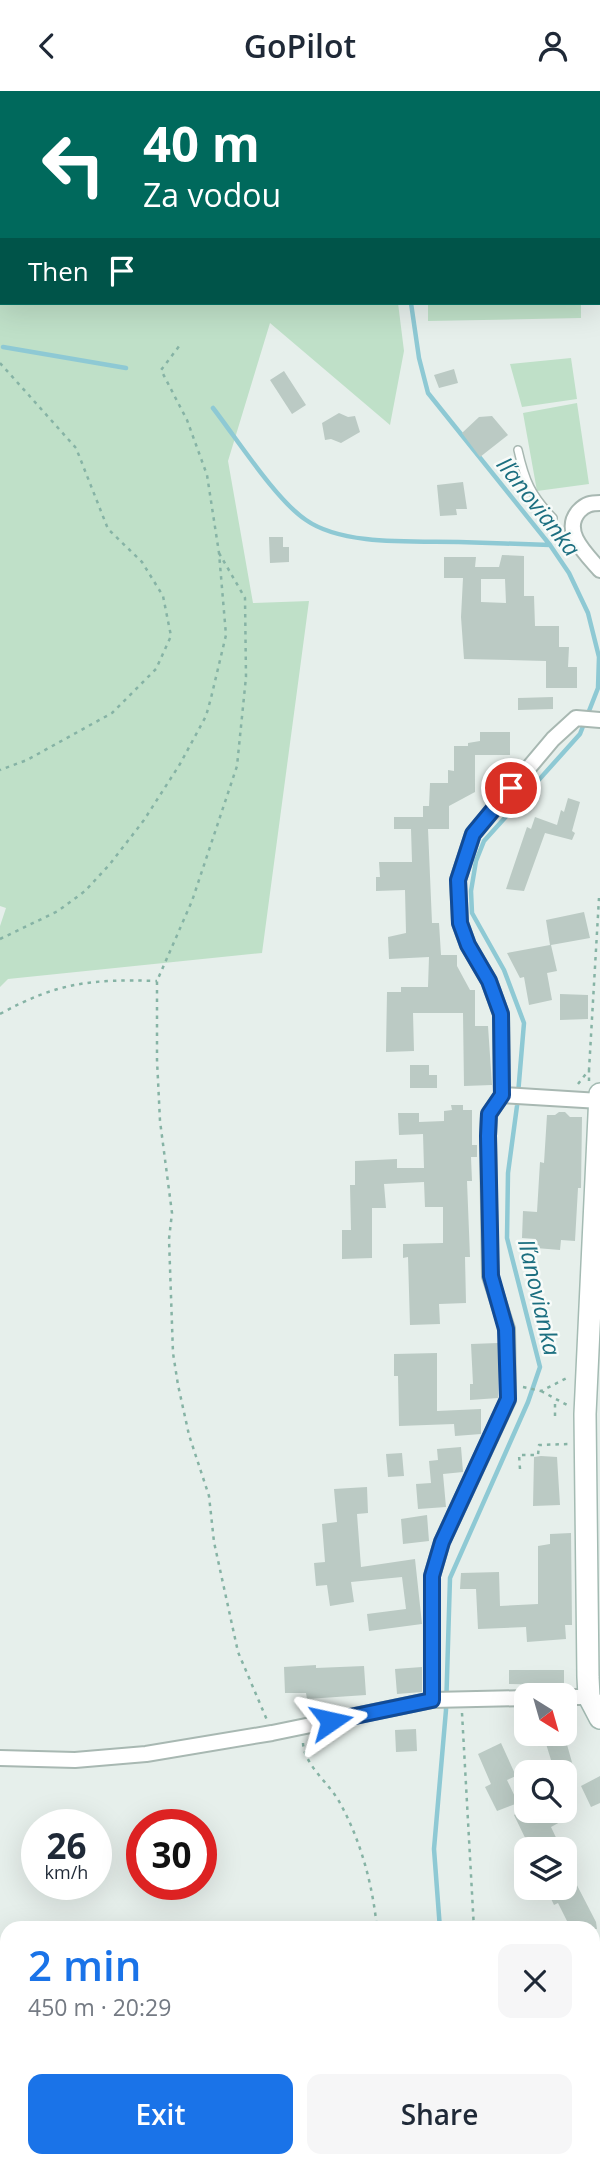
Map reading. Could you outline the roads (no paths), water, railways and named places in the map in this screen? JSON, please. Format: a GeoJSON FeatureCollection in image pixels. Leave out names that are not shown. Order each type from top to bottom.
{"type":"FeatureCollection","features":[{"type":"Feature","properties":{"kind":"street"},"geometry":{"type":"LineString","coordinates":[[600,503],[586,505],[576,515],[572,524],[575,538],[600,570]]}},
{"type":"Feature","properties":{"kind":"street"},"geometry":{"type":"LineString","coordinates":[[447,1700],[432,1576],[442,1542],[508,1399],[506,1329],[491,1276],[488,1136],[489,1114],[505,1096],[501,1014],[489,981],[468,945],[460,923],[458,880],[468,846],[481,824],[567,724],[592,719]]}},
{"type":"Feature","properties":{"kind":"street"},"geometry":{"type":"LineString","coordinates":[[578,1700],[595,1705],[584,1439],[600,1094]]}},
{"type":"Feature","properties":{"kind":"street"},"geometry":{"type":"LineString","coordinates":[[505,1096],[600,1101]]}},
{"type":"Feature","properties":{"kind":"street"},"geometry":{"type":"LineString","coordinates":[[0,1758],[95,1759],[146,1754],[447,1700],[514,1698]]}},
{"type":"Feature","properties":{"kind":"lane"},"geometry":{"type":"LineString","coordinates":[[518,450],[524,480],[537,501],[553,518]]}},
{"type":"Feature","properties":{"kind":"waterway","name":"Iľanovianka"},"geometry":{"type":"LineString","coordinates":[[411,305],[419,358],[428,393],[550,545],[569,573],[588,613],[599,657],[598,688],[580,734],[484,841],[476,861],[471,891],[472,913],[504,970],[524,1023],[508,1173],[507,1238],[540,1367],[528,1402],[450,1578],[446,1710],[434,1849],[439,1921]]}},
{"type":"Feature","properties":{"kind":"waterway"},"geometry":{"type":"LineString","coordinates":[[3,347],[126,368]]}},
{"type":"Feature","properties":{"kind":"waterway"},"geometry":{"type":"LineString","coordinates":[[213,408],[282,498],[294,511],[321,528],[339,534],[380,540],[550,545]]}}]}
